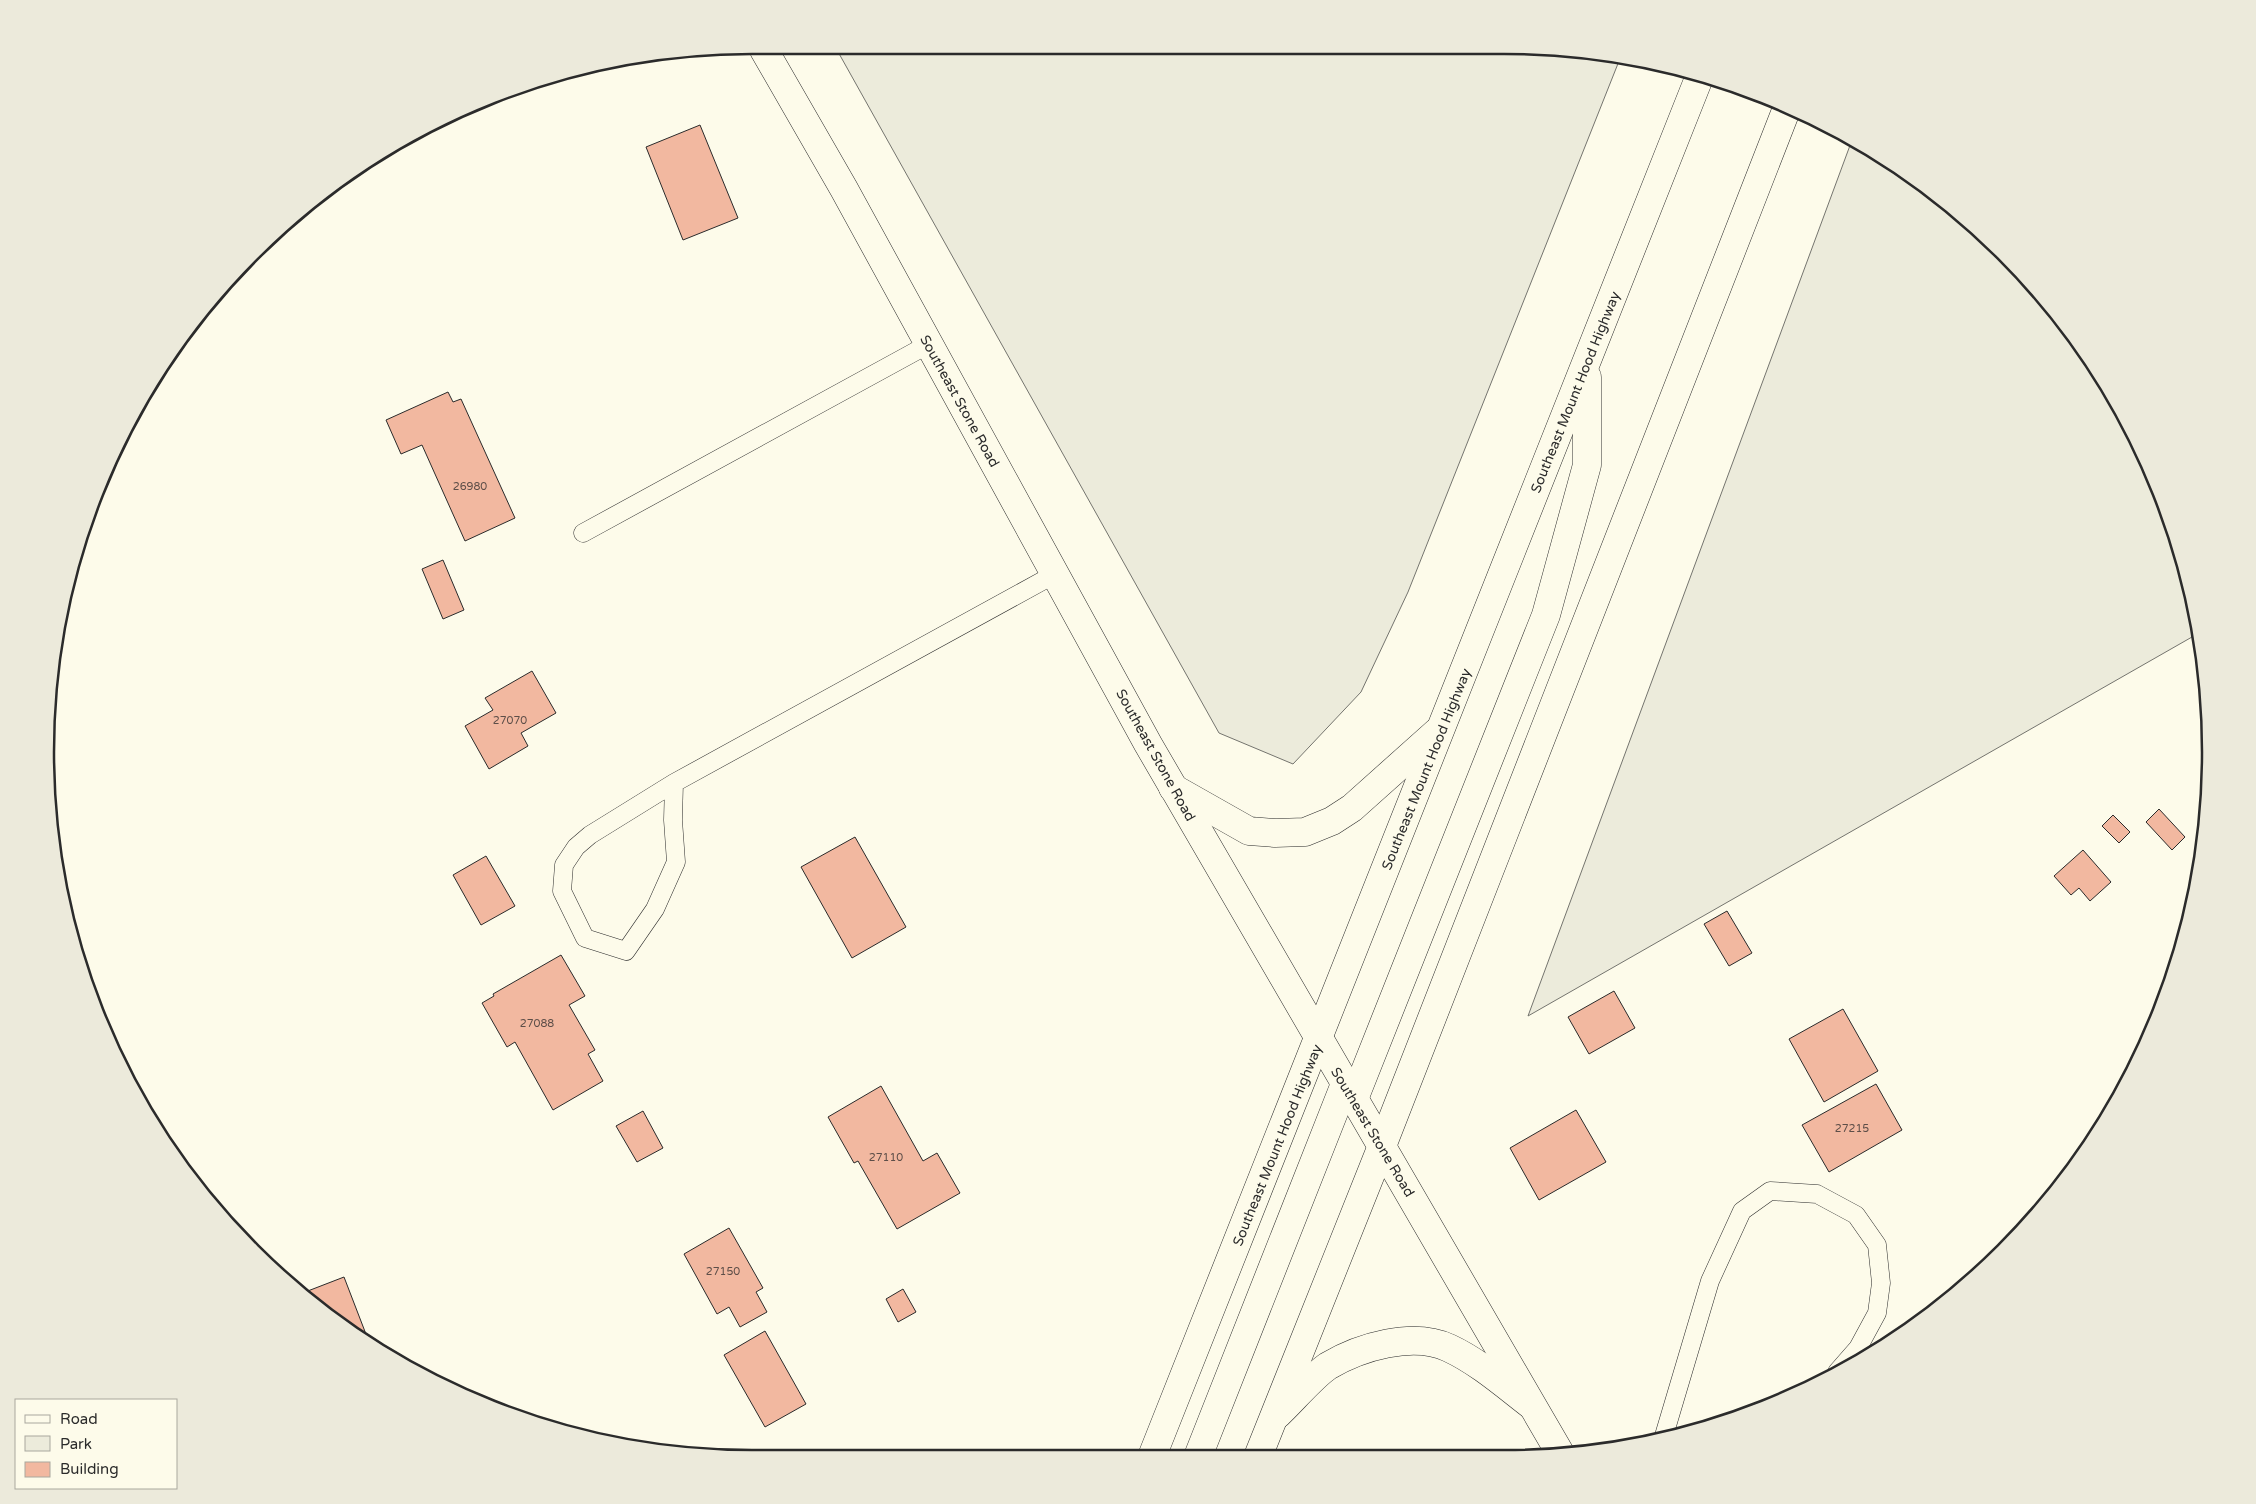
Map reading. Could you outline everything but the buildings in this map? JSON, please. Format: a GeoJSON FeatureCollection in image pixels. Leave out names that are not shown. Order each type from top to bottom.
{"type":"FeatureCollection","features":[{"type":"Feature","properties":{"kind":"main road","name":"Southeast Stone Road"},"geometry":{"type":"LineString","coordinates":[[766,54],[844,189],[1173,788],[1557,1448]]}},
{"type":"Feature","properties":{"kind":"main road","name":"Southeast Mount Hood Highway"},"geometry":{"type":"LineString","coordinates":[[1155,1450],[1698,82]]}},
{"type":"Feature","properties":{"kind":"main road"},"geometry":{"type":"LineString","coordinates":[[1260,1450],[1382,1146],[1784,113]]}},
{"type":"Feature","properties":{"kind":"main road"},"geometry":{"type":"LineString","coordinates":[[1201,1450],[1546,615],[1587,465],[1586,363]]}},
{"type":"Feature","properties":{"kind":"main road"},"geometry":{"type":"LineString","coordinates":[[1173,788],[1249,830],[1275,833],[1305,832],[1332,821],[1352,808],[1442,728]]}},
{"type":"Feature","properties":{"kind":"main road"},"geometry":{"type":"LineString","coordinates":[[1272,1420],[1327,1367],[1362,1350],[1390,1342],[1418,1341],[1448,1347],[1482,1368],[1531,1405]]}},
{"type":"Feature","properties":{"kind":"lane"},"geometry":{"type":"LineString","coordinates":[[583,533],[929,344]]}},
{"type":"Feature","properties":{"kind":"lane"},"geometry":{"type":"LineString","coordinates":[[674,782],[673,820],[676,862],[655,909],[626,951],[585,938],[562,890],[564,865],[576,846],[590,835],[674,782],[1055,574]]}},
{"type":"Feature","properties":{"kind":"lane"},"geometry":{"type":"LineString","coordinates":[[1665,1431],[1710,1281],[1742,1211],[1770,1190],[1817,1194],[1856,1215],[1877,1245],[1881,1283],[1877,1313],[1858,1348],[1848,1360]]}},
{"type":"Feature","properties":{"kind":"green space"},"geometry":{"type":"Polygon","coordinates":[[[839,54],[1504,54],[1550,55],[1618,64],[1408,592],[1361,692],[1293,764],[1219,733],[839,54]]]}},
{"type":"Feature","properties":{"kind":"green space"},"geometry":{"type":"Polygon","coordinates":[[[1850,145],[1892,171],[1929,198],[1998,258],[2058,327],[2085,364],[2109,403],[2149,485],[2178,571],[2192,637],[1528,1016],[1850,145]]]}}]}
